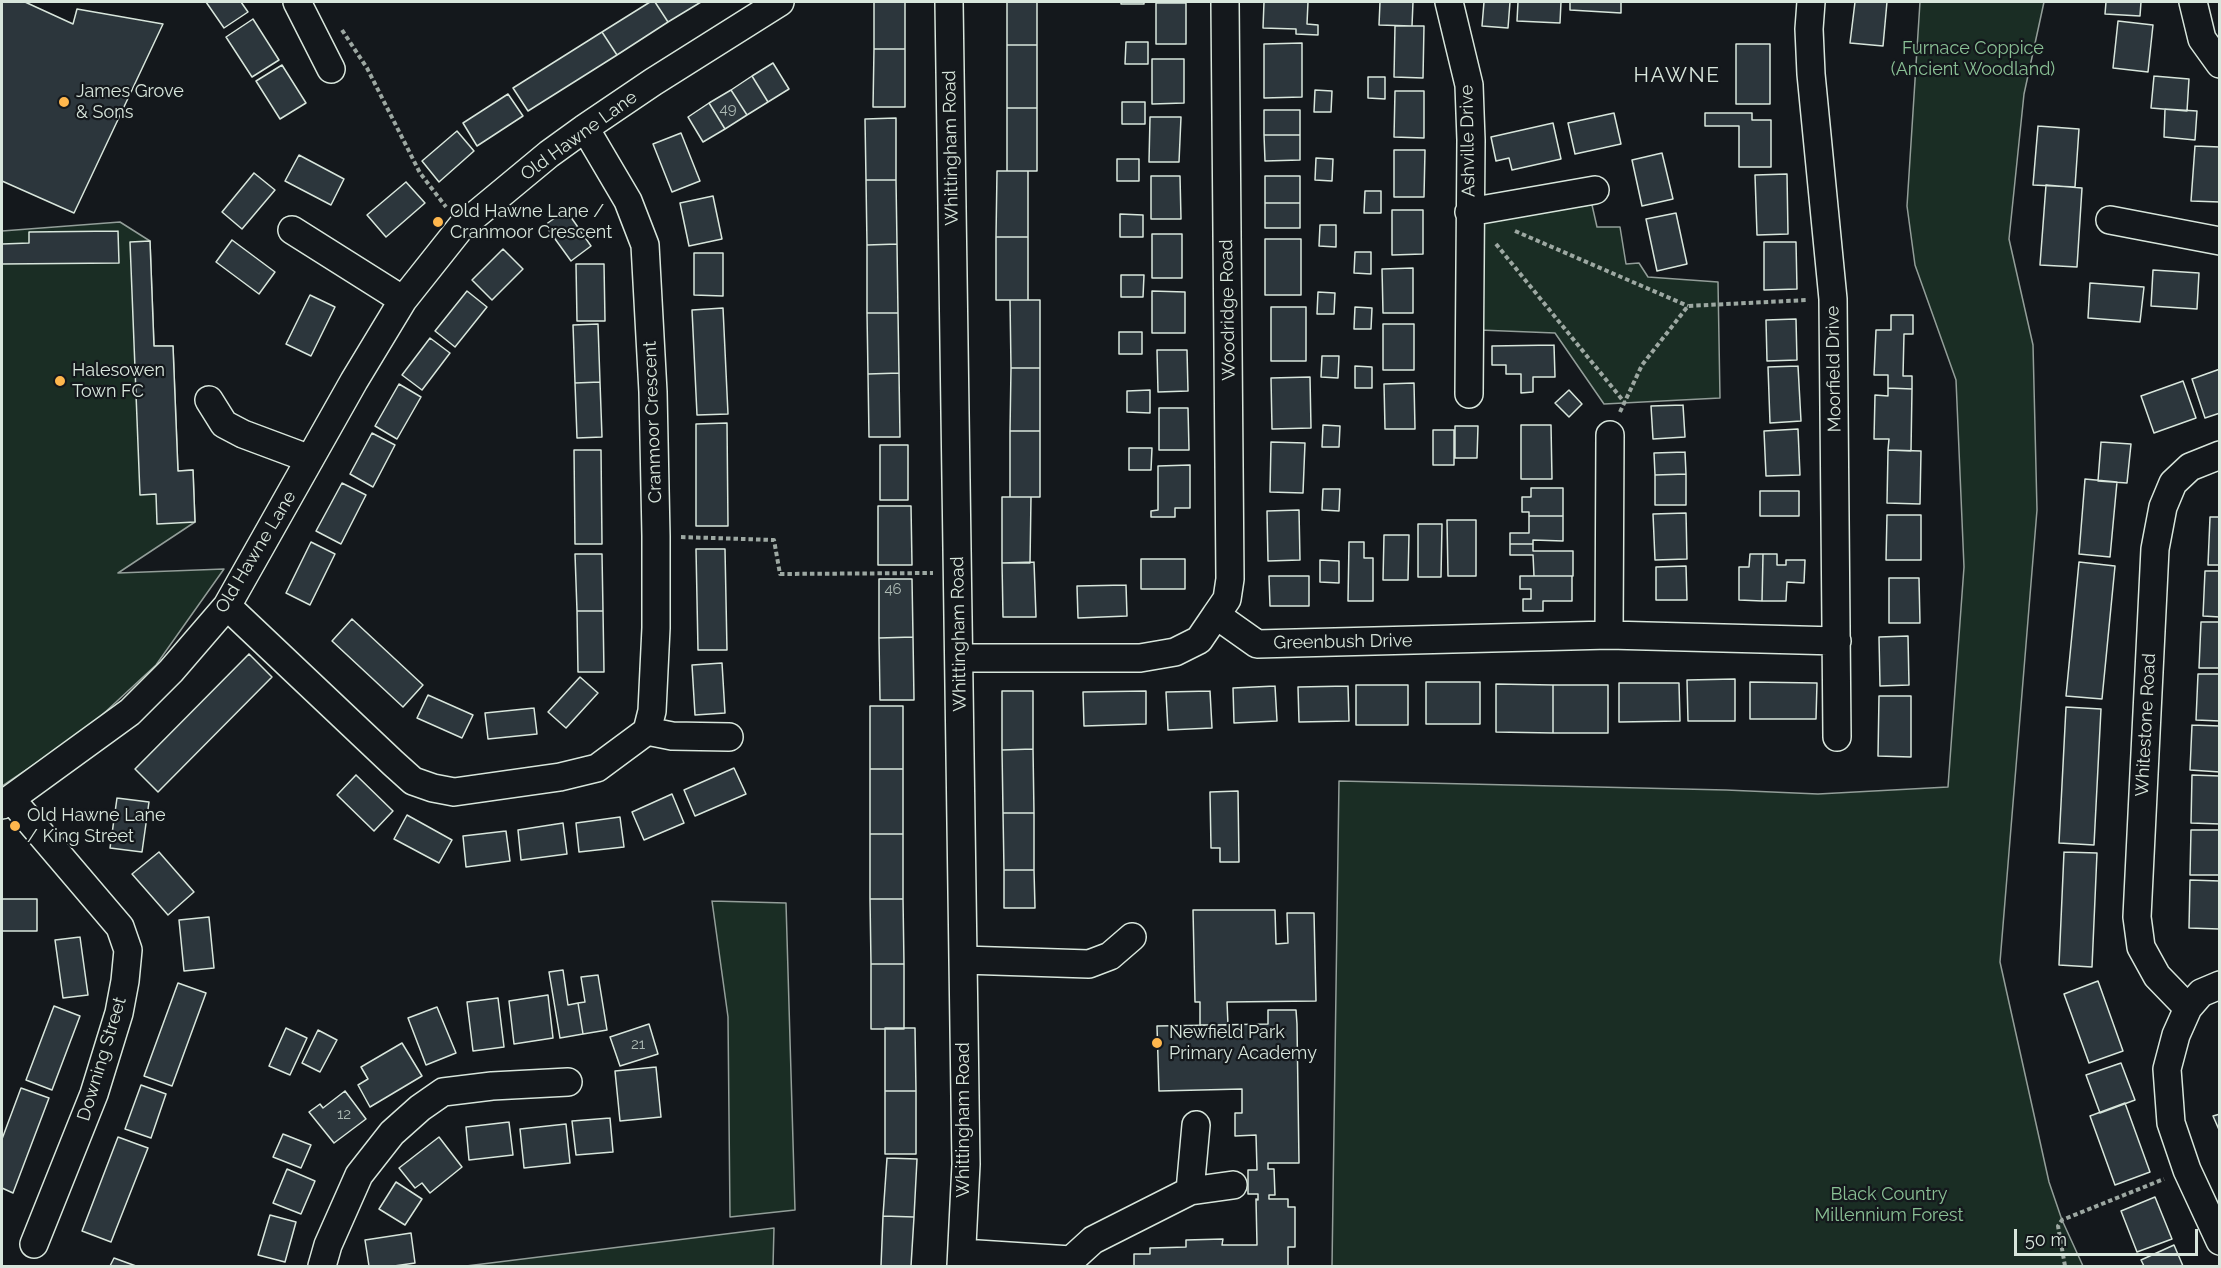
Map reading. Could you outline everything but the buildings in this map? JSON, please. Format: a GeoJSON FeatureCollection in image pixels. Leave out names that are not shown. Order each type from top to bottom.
{"type":"FeatureCollection","features":[{"type":"Feature","properties":{"kind":"street"},"geometry":{"type":"LineString","coordinates":[[297,2],[331,69]]}},
{"type":"Feature","properties":{"kind":"street","name":"Old Hawne Lane"},"geometry":{"type":"LineString","coordinates":[[6,802],[130,712],[171,671],[227,606],[404,300],[461,227],[549,154],[585,128],[780,2]]}},
{"type":"Feature","properties":{"kind":"street","name":"Whittingham Road"},"geometry":{"type":"LineString","coordinates":[[949,2],[966,1164],[962,1260]]}},
{"type":"Feature","properties":{"kind":"street","name":"Woodridge Road"},"geometry":{"type":"LineString","coordinates":[[1216,615],[1227,599],[1230,579],[1225,2]]}},
{"type":"Feature","properties":{"kind":"street","name":"Ashville Drive"},"geometry":{"type":"LineString","coordinates":[[1449,2],[1469,84],[1471,140],[1469,394]]}},
{"type":"Feature","properties":{"kind":"street","name":"Moorfield Drive"},"geometry":{"type":"LineString","coordinates":[[1811,2],[1810,74],[1833,299],[1837,737]]}},
{"type":"Feature","properties":{"kind":"street"},"geometry":{"type":"LineString","coordinates":[[2193,2],[2202,39],[2220,64]]}},
{"type":"Feature","properties":{"kind":"street","name":"Cranmoor Crescent"},"geometry":{"type":"LineString","coordinates":[[585,128],[628,201],[645,245],[653,392],[656,536],[653,699],[647,731]]}},
{"type":"Feature","properties":{"kind":"street","name":"Ashville Drive"},"geometry":{"type":"LineString","coordinates":[[1470,212],[1595,190]]}},
{"type":"Feature","properties":{"kind":"street"},"geometry":{"type":"LineString","coordinates":[[2110,220],[2220,241]]}},
{"type":"Feature","properties":{"kind":"street"},"geometry":{"type":"LineString","coordinates":[[292,230],[404,300]]}},
{"type":"Feature","properties":{"kind":"street"},"geometry":{"type":"LineString","coordinates":[[209,400],[224,424],[243,434],[310,459]]}},
{"type":"Feature","properties":{"kind":"street"},"geometry":{"type":"LineString","coordinates":[[1609,635],[1610,435]]}},
{"type":"Feature","properties":{"kind":"street","name":"Whitestone Road"},"geometry":{"type":"LineString","coordinates":[[2188,1008],[2157,976],[2141,947],[2137,917],[2155,549],[2163,507],[2173,483],[2190,467],[2220,455]]}},
{"type":"Feature","properties":{"kind":"street"},"geometry":{"type":"LineString","coordinates":[[227,606],[412,781],[433,788],[454,792],[560,777],[597,768],[647,731],[672,736],[729,737]]}},
{"type":"Feature","properties":{"kind":"street"},"geometry":{"type":"LineString","coordinates":[[959,658],[1140,658],[1175,652],[1200,640],[1216,615]]}},
{"type":"Feature","properties":{"kind":"street","name":"Greenbush Drive"},"geometry":{"type":"LineString","coordinates":[[1216,615],[1257,644],[1609,635],[1837,641]]}},
{"type":"Feature","properties":{"kind":"street","name":"Downing Street"},"geometry":{"type":"LineString","coordinates":[[6,802],[120,927],[128,950],[119,1013],[94,1094],[34,1244]]}},
{"type":"Feature","properties":{"kind":"street"},"geometry":{"type":"LineString","coordinates":[[963,960],[1089,964],[1110,956],[1132,937]]}},
{"type":"Feature","properties":{"kind":"street"},"geometry":{"type":"LineString","coordinates":[[2220,985],[2201,993],[2188,1008],[2176,1035],[2167,1069],[2171,1123],[2187,1170],[2220,1241]]}},
{"type":"Feature","properties":{"kind":"street"},"geometry":{"type":"LineString","coordinates":[[322,1266],[328,1245],[359,1174],[392,1133],[420,1108],[443,1092],[492,1086],[568,1082]]}},
{"type":"Feature","properties":{"kind":"street"},"geometry":{"type":"LineString","coordinates":[[1190,1191],[1196,1125]]}},
{"type":"Feature","properties":{"kind":"street"},"geometry":{"type":"LineString","coordinates":[[962,1260],[1071,1260],[1093,1240],[1190,1191],[1233,1185]]}},
{"type":"Feature","properties":{"kind":"path"},"geometry":{"type":"LineString","coordinates":[[336,20],[367,68],[420,173],[461,227]]}},
{"type":"Feature","properties":{"kind":"path"},"geometry":{"type":"LineString","coordinates":[[1470,212],[1625,403]]}},
{"type":"Feature","properties":{"kind":"path"},"geometry":{"type":"LineString","coordinates":[[1513,231],[1688,306],[1833,299]]}},
{"type":"Feature","properties":{"kind":"path"},"geometry":{"type":"LineString","coordinates":[[1610,435],[1642,365],[1688,306]]}},
{"type":"Feature","properties":{"kind":"path"},"geometry":{"type":"LineString","coordinates":[[656,536],[774,540],[780,574],[958,573]]}},
{"type":"Feature","properties":{"kind":"path"},"geometry":{"type":"LineString","coordinates":[[2065,1266],[2058,1226],[2062,1220],[2187,1170]]}},
{"type":"Feature","properties":{"kind":"green space"},"geometry":{"type":"Polygon","coordinates":[[[1920,2],[2044,2],[2024,94],[2009,239],[2033,345],[2037,510],[2000,962],[2049,1182],[2062,1220],[2083,1266],[1332,1266],[1339,781],[1818,794],[1948,787],[1964,567],[1956,380],[1915,265],[1907,206],[1920,2]]]}},
{"type":"Feature","properties":{"kind":"green space"},"geometry":{"type":"Polygon","coordinates":[[[1592,205],[1597,227],[1620,227],[1626,264],[1639,263],[1648,277],[1718,282],[1720,398],[1604,404],[1555,333],[1479,330],[1484,214],[1592,205]]]}},
{"type":"Feature","properties":{"kind":"green space"},"geometry":{"type":"Polygon","coordinates":[[[120,222],[150,241],[154,346],[173,346],[178,471],[193,470],[195,522],[118,573],[224,569],[156,665],[88,728],[2,786],[2,231],[120,222]]]}},
{"type":"Feature","properties":{"kind":"green space"},"geometry":{"type":"Polygon","coordinates":[[[712,901],[786,903],[795,1210],[730,1217],[728,1017],[712,901]]]}},
{"type":"Feature","properties":{"kind":"green space"},"geometry":{"type":"Polygon","coordinates":[[[774,1228],[773,1266],[466,1266],[774,1228]]]}},
{"type":"Feature","properties":{"kind":"place","name":"James Grove & Sons"},"geometry":{"type":"Point","coordinates":[64,102]}},
{"type":"Feature","properties":{"kind":"place","name":"Old Hawne Lane / Cranmoor Crescent"},"geometry":{"type":"Point","coordinates":[438,222]}},
{"type":"Feature","properties":{"kind":"place","name":"Halesowen Town FC"},"geometry":{"type":"Point","coordinates":[60,381]}},
{"type":"Feature","properties":{"kind":"place","name":"Old Hawne Lane / King Street"},"geometry":{"type":"Point","coordinates":[15,826]}},
{"type":"Feature","properties":{"kind":"place","name":"Newfield Park Primary Academy"},"geometry":{"type":"Point","coordinates":[1157,1043]}},
{"type":"Feature","properties":{"kind":"district","name":"HAWNE"},"geometry":{"type":"Point","coordinates":[1677,76]}},
{"type":"Feature","properties":{"kind":"park label","name":"Furnace Coppice (Ancient Woodland)"},"geometry":{"type":"Point","coordinates":[1973,59]}},
{"type":"Feature","properties":{"kind":"park label","name":"Black Country Millennium Forest"},"geometry":{"type":"Point","coordinates":[1889,1205]}}]}
